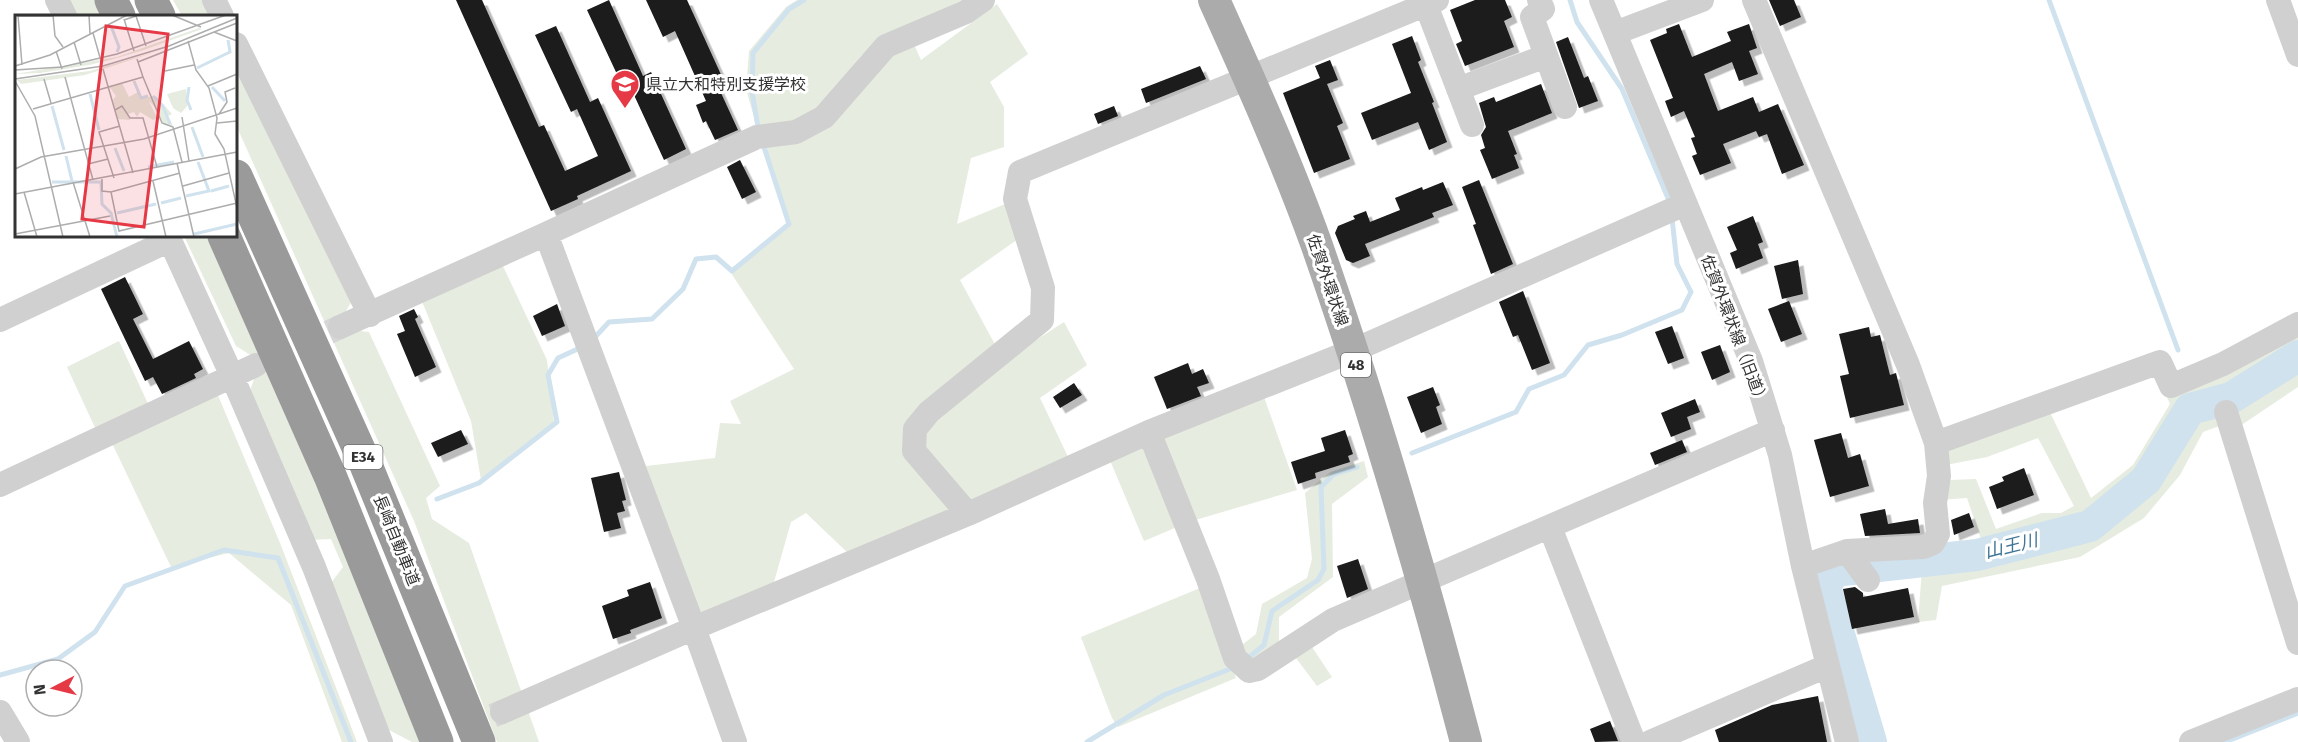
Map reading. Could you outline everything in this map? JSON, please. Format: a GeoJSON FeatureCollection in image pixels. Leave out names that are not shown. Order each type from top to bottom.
{"type":"FeatureCollection","features":[{"type":"Feature","properties":{"kind":"highway"},"geometry":{"type":"LineString","coordinates":[[111,0],[118,15]]}},
{"type":"Feature","properties":{"kind":"highway"},"geometry":{"type":"LineString","coordinates":[[151,0],[158,15]]}},
{"type":"Feature","properties":{"kind":"highway","name":"長崎自動車道"},"geometry":{"type":"LineString","coordinates":[[237,178],[366,465],[479,742]]}},
{"type":"Feature","properties":{"kind":"highway","name":"E34"},"geometry":{"type":"LineString","coordinates":[[224,237],[331,478],[437,742]]}},
{"type":"Feature","properties":{"kind":"main road","name":"佐賀外環状線"},"geometry":{"type":"LineString","coordinates":[[1214,0],[1272,128],[1315,242],[1352,351],[1422,582],[1466,742]]}},
{"type":"Feature","properties":{"kind":"street"},"geometry":{"type":"LineString","coordinates":[[57,0],[64,15]]}},
{"type":"Feature","properties":{"kind":"street"},"geometry":{"type":"LineString","coordinates":[[214,0],[222,15]]}},
{"type":"Feature","properties":{"kind":"street"},"geometry":{"type":"LineString","coordinates":[[340,327],[757,137],[796,132],[824,117],[886,46],[966,12],[982,0]]}},
{"type":"Feature","properties":{"kind":"street"},"geometry":{"type":"LineString","coordinates":[[1539,0],[1543,9],[1532,16],[1565,107]]}},
{"type":"Feature","properties":{"kind":"street","name":"佐賀外環状線（旧道）"},"geometry":{"type":"LineString","coordinates":[[1601,0],[1751,361],[1773,430],[1846,742]]}},
{"type":"Feature","properties":{"kind":"street"},"geometry":{"type":"LineString","coordinates":[[1615,33],[1702,0]]}},
{"type":"Feature","properties":{"kind":"street"},"geometry":{"type":"LineString","coordinates":[[1754,0],[1908,365],[1936,442],[1939,476],[1935,503],[1938,534],[1933,543],[1923,547],[1847,551],[1803,566]]}},
{"type":"Feature","properties":{"kind":"street"},"geometry":{"type":"LineString","coordinates":[[2278,0],[2298,55]]}},
{"type":"Feature","properties":{"kind":"street"},"geometry":{"type":"LineString","coordinates":[[968,514],[914,451],[915,429],[929,412],[1042,320],[1043,288],[1015,200],[1020,172],[1431,2],[1458,89],[1472,125]]}},
{"type":"Feature","properties":{"kind":"street"},"geometry":{"type":"LineString","coordinates":[[237,46],[370,315]]}},
{"type":"Feature","properties":{"kind":"street"},"geometry":{"type":"LineString","coordinates":[[1458,89],[1546,56]]}},
{"type":"Feature","properties":{"kind":"street"},"geometry":{"type":"LineString","coordinates":[[502,712],[694,628],[968,514],[1149,432],[1352,351],[1685,204]]}},
{"type":"Feature","properties":{"kind":"street"},"geometry":{"type":"LineString","coordinates":[[546,234],[735,742]]}},
{"type":"Feature","properties":{"kind":"street"},"geometry":{"type":"LineString","coordinates":[[0,320],[169,238],[232,376],[314,567],[381,742]]}},
{"type":"Feature","properties":{"kind":"street"},"geometry":{"type":"LineString","coordinates":[[1936,442],[2160,362],[2171,386],[2223,364],[2298,324]]}},
{"type":"Feature","properties":{"kind":"street"},"geometry":{"type":"LineString","coordinates":[[0,484],[256,365]]}},
{"type":"Feature","properties":{"kind":"street"},"geometry":{"type":"LineString","coordinates":[[2226,412],[2298,643]]}},
{"type":"Feature","properties":{"kind":"street"},"geometry":{"type":"LineString","coordinates":[[1149,432],[1242,664],[1258,669],[1333,620],[1773,430]]}},
{"type":"Feature","properties":{"kind":"street"},"geometry":{"type":"LineString","coordinates":[[1550,527],[1634,742]]}},
{"type":"Feature","properties":{"kind":"street"},"geometry":{"type":"LineString","coordinates":[[1847,551],[1868,580]]}},
{"type":"Feature","properties":{"kind":"street"},"geometry":{"type":"LineString","coordinates":[[1650,742],[1827,666]]}},
{"type":"Feature","properties":{"kind":"street"},"geometry":{"type":"LineString","coordinates":[[2192,742],[2298,699]]}},
{"type":"Feature","properties":{"kind":"street"},"geometry":{"type":"LineString","coordinates":[[0,712],[18,742]]}},
{"type":"Feature","properties":{"kind":"shaded area"},"geometry":{"type":"Polygon","coordinates":[[[69,0],[99,0],[106,15],[76,15],[69,0]]]}},
{"type":"Feature","properties":{"kind":"shaded area"},"geometry":{"type":"Polygon","coordinates":[[[173,0],[204,0],[212,15],[181,15],[173,0]]]}},
{"type":"Feature","properties":{"kind":"shaded area"},"geometry":{"type":"Polygon","coordinates":[[[797,0],[972,0],[877,43],[861,56],[822,111],[793,129],[757,128],[746,89],[749,51],[786,7],[797,0]]]}},
{"type":"Feature","properties":{"kind":"shaded area"},"geometry":{"type":"Polygon","coordinates":[[[997,4],[1028,54],[990,82],[1004,107],[1004,147],[971,158],[957,224],[1010,202],[1018,239],[960,280],[998,350],[922,414],[1064,322],[1087,365],[1040,398],[1070,461],[850,555],[806,513],[791,522],[772,589],[697,615],[646,466],[715,458],[720,423],[741,424],[730,401],[794,369],[729,270],[789,225],[765,144],[797,137],[892,51],[913,42],[921,60],[997,4]]]}},
{"type":"Feature","properties":{"kind":"shaded area"},"geometry":{"type":"Polygon","coordinates":[[[237,65],[353,299],[336,328],[369,332],[440,486],[426,498],[432,519],[469,543],[539,742],[497,742],[414,521],[237,127],[237,65]]]}},
{"type":"Feature","properties":{"kind":"shaded area"},"geometry":{"type":"Polygon","coordinates":[[[184,237],[213,237],[426,742],[412,742],[387,729],[331,583],[343,567],[331,539],[310,540],[250,391],[260,361],[236,346],[184,237]]]}},
{"type":"Feature","properties":{"kind":"shaded area"},"geometry":{"type":"Polygon","coordinates":[[[502,264],[547,360],[554,423],[481,480],[471,421],[421,299],[502,264]]]}},
{"type":"Feature","properties":{"kind":"shaded area"},"geometry":{"type":"Polygon","coordinates":[[[2298,329],[2298,346],[2233,388],[2190,403],[2144,473],[2086,520],[1982,542],[1967,498],[1939,500],[1951,480],[1976,479],[1996,529],[2042,513],[2061,513],[2074,506],[2038,438],[1987,457],[1946,465],[1943,446],[2049,410],[2091,498],[2133,465],[2170,404],[2166,395],[2298,329]]]}},
{"type":"Feature","properties":{"kind":"shaded area"},"geometry":{"type":"Polygon","coordinates":[[[119,341],[150,408],[97,432],[67,367],[119,341]]]}},
{"type":"Feature","properties":{"kind":"shaded area"},"geometry":{"type":"Polygon","coordinates":[[[2298,365],[2298,387],[2240,426],[2222,425],[2203,432],[2180,475],[2144,518],[2080,557],[1942,586],[1936,620],[1918,622],[1922,569],[2047,551],[2087,534],[2143,494],[2191,417],[2250,396],[2298,365]]]}},
{"type":"Feature","properties":{"kind":"shaded area"},"geometry":{"type":"Polygon","coordinates":[[[217,393],[280,543],[357,742],[342,742],[291,605],[229,553],[171,567],[111,441],[217,393]]]}},
{"type":"Feature","properties":{"kind":"shaded area"},"geometry":{"type":"Polygon","coordinates":[[[1263,394],[1297,490],[1192,521],[1158,438],[1263,394]]]}},
{"type":"Feature","properties":{"kind":"shaded area"},"geometry":{"type":"Polygon","coordinates":[[[1149,441],[1182,525],[1144,541],[1109,458],[1149,441]]]}},
{"type":"Feature","properties":{"kind":"shaded area"},"geometry":{"type":"Polygon","coordinates":[[[1364,461],[1368,477],[1332,504],[1333,577],[1279,617],[1279,646],[1254,665],[1238,648],[1256,634],[1262,604],[1307,578],[1312,559],[1305,493],[1330,472],[1364,461]]]}},
{"type":"Feature","properties":{"kind":"shaded area"},"geometry":{"type":"Polygon","coordinates":[[[1205,586],[1236,678],[1118,727],[1112,718],[1081,637],[1205,586]]]}},
{"type":"Feature","properties":{"kind":"shaded area"},"geometry":{"type":"Polygon","coordinates":[[[1310,644],[1332,677],[1317,686],[1293,654],[1310,644]]]}},
{"type":"Feature","properties":{"kind":"building"},"geometry":{"type":"Polygon","coordinates":[[[456,0],[482,0],[539,127],[544,125],[565,171],[598,156],[577,109],[571,112],[535,35],[556,26],[590,102],[598,98],[631,171],[551,211],[456,0]]]}},
{"type":"Feature","properties":{"kind":"building"},"geometry":{"type":"Polygon","coordinates":[[[609,0],[643,76],[651,72],[686,149],[664,160],[628,82],[622,85],[587,10],[609,0]]]}},
{"type":"Feature","properties":{"kind":"building"},"geometry":{"type":"Polygon","coordinates":[[[646,0],[687,0],[723,79],[716,82],[738,130],[715,140],[706,121],[703,123],[696,105],[706,101],[675,31],[663,37],[646,0]]]}},
{"type":"Feature","properties":{"kind":"building"},"geometry":{"type":"Polygon","coordinates":[[[1475,0],[1505,0],[1512,17],[1504,21],[1514,47],[1465,66],[1456,44],[1462,41],[1450,10],[1475,0]]]}},
{"type":"Feature","properties":{"kind":"building"},"geometry":{"type":"Polygon","coordinates":[[[1769,0],[1794,0],[1801,17],[1780,26],[1769,0]]]}},
{"type":"Feature","properties":{"kind":"building"},"geometry":{"type":"Polygon","coordinates":[[[1679,24],[1692,57],[1731,41],[1727,32],[1749,24],[1757,48],[1749,51],[1758,74],[1739,81],[1732,62],[1704,74],[1718,111],[1753,97],[1759,112],[1778,104],[1804,165],[1782,174],[1767,134],[1759,137],[1756,131],[1723,144],[1731,163],[1700,175],[1692,156],[1697,154],[1691,138],[1695,137],[1684,111],[1671,117],[1665,101],[1673,98],[1650,40],[1667,33],[1666,29],[1679,24]]]}},
{"type":"Feature","properties":{"kind":"building"},"geometry":{"type":"Polygon","coordinates":[[[1412,36],[1421,60],[1418,62],[1447,142],[1429,150],[1418,122],[1372,140],[1361,113],[1411,93],[1392,44],[1412,36]]]}},
{"type":"Feature","properties":{"kind":"building"},"geometry":{"type":"Polygon","coordinates":[[[1568,37],[1584,78],[1588,76],[1598,101],[1579,108],[1556,42],[1568,37]]]}},
{"type":"Feature","properties":{"kind":"building"},"geometry":{"type":"Polygon","coordinates":[[[1330,60],[1338,80],[1327,84],[1343,123],[1337,126],[1350,159],[1314,173],[1283,93],[1320,78],[1315,66],[1330,60]]]}},
{"type":"Feature","properties":{"kind":"building"},"geometry":{"type":"Polygon","coordinates":[[[1200,66],[1206,79],[1146,103],[1141,89],[1200,66]]]}},
{"type":"Feature","properties":{"kind":"building"},"geometry":{"type":"Polygon","coordinates":[[[1541,84],[1552,113],[1508,131],[1517,154],[1514,155],[1519,168],[1492,179],[1480,150],[1485,148],[1481,135],[1486,127],[1479,103],[1494,97],[1496,102],[1541,84]]]}},
{"type":"Feature","properties":{"kind":"building"},"geometry":{"type":"Polygon","coordinates":[[[1114,106],[1118,116],[1098,124],[1094,114],[1114,106]]]}},
{"type":"Feature","properties":{"kind":"building"},"geometry":{"type":"Polygon","coordinates":[[[740,160],[756,192],[742,199],[727,167],[740,160]]]}},
{"type":"Feature","properties":{"kind":"building"},"geometry":{"type":"Polygon","coordinates":[[[1479,180],[1513,264],[1491,274],[1462,187],[1479,180]]]}},
{"type":"Feature","properties":{"kind":"building"},"geometry":{"type":"Polygon","coordinates":[[[1443,182],[1453,205],[1432,213],[1434,217],[1365,244],[1370,256],[1353,263],[1346,260],[1335,233],[1338,226],[1355,219],[1353,216],[1366,211],[1370,222],[1400,210],[1395,198],[1422,187],[1423,190],[1443,182]]]}},
{"type":"Feature","properties":{"kind":"building"},"geometry":{"type":"Polygon","coordinates":[[[1753,216],[1763,242],[1758,244],[1763,258],[1736,269],[1730,253],[1737,250],[1727,227],[1753,216]]]}},
{"type":"Feature","properties":{"kind":"building"},"geometry":{"type":"Polygon","coordinates":[[[1798,260],[1803,294],[1782,299],[1774,266],[1798,260]]]}},
{"type":"Feature","properties":{"kind":"building"},"geometry":{"type":"Polygon","coordinates":[[[125,277],[143,314],[133,319],[153,359],[189,341],[203,369],[194,374],[196,378],[162,394],[153,377],[145,381],[101,289],[125,277]]]}},
{"type":"Feature","properties":{"kind":"building"},"geometry":{"type":"Polygon","coordinates":[[[1523,291],[1550,363],[1532,370],[1518,335],[1513,337],[1499,302],[1523,291]]]}},
{"type":"Feature","properties":{"kind":"building"},"geometry":{"type":"Polygon","coordinates":[[[1789,301],[1802,334],[1781,342],[1768,309],[1789,301]]]}},
{"type":"Feature","properties":{"kind":"building"},"geometry":{"type":"Polygon","coordinates":[[[557,304],[565,326],[542,336],[533,316],[557,304]]]}},
{"type":"Feature","properties":{"kind":"building"},"geometry":{"type":"Polygon","coordinates":[[[414,309],[418,317],[415,319],[436,367],[415,377],[397,334],[405,331],[399,316],[414,309]]]}},
{"type":"Feature","properties":{"kind":"building"},"geometry":{"type":"Polygon","coordinates":[[[1672,326],[1684,358],[1668,364],[1655,332],[1672,326]]]}},
{"type":"Feature","properties":{"kind":"building"},"geometry":{"type":"Polygon","coordinates":[[[1869,327],[1871,337],[1880,335],[1890,375],[1896,373],[1904,405],[1850,418],[1840,376],[1849,374],[1839,334],[1869,327]]]}},
{"type":"Feature","properties":{"kind":"building"},"geometry":{"type":"Polygon","coordinates":[[[1720,345],[1730,372],[1712,380],[1701,352],[1720,345]]]}},
{"type":"Feature","properties":{"kind":"building"},"geometry":{"type":"Polygon","coordinates":[[[1188,363],[1192,374],[1203,369],[1209,383],[1197,387],[1201,396],[1167,409],[1154,377],[1188,363]]]}},
{"type":"Feature","properties":{"kind":"building"},"geometry":{"type":"Polygon","coordinates":[[[1074,383],[1082,395],[1060,408],[1053,397],[1074,383]]]}},
{"type":"Feature","properties":{"kind":"building"},"geometry":{"type":"Polygon","coordinates":[[[1433,387],[1440,405],[1436,407],[1442,424],[1421,433],[1407,397],[1433,387]]]}},
{"type":"Feature","properties":{"kind":"building"},"geometry":{"type":"Polygon","coordinates":[[[1695,399],[1700,412],[1687,417],[1691,429],[1671,437],[1661,413],[1695,399]]]}},
{"type":"Feature","properties":{"kind":"building"},"geometry":{"type":"Polygon","coordinates":[[[461,430],[468,444],[438,457],[431,443],[461,430]]]}},
{"type":"Feature","properties":{"kind":"building"},"geometry":{"type":"Polygon","coordinates":[[[1345,430],[1353,454],[1348,456],[1350,462],[1315,473],[1316,478],[1298,484],[1291,462],[1325,451],[1321,438],[1345,430]]]}},
{"type":"Feature","properties":{"kind":"building"},"geometry":{"type":"Polygon","coordinates":[[[1841,433],[1848,458],[1860,454],[1869,486],[1830,497],[1814,440],[1841,433]]]}},
{"type":"Feature","properties":{"kind":"building"},"geometry":{"type":"Polygon","coordinates":[[[1682,440],[1687,452],[1655,465],[1650,453],[1682,440]]]}},
{"type":"Feature","properties":{"kind":"building"},"geometry":{"type":"Polygon","coordinates":[[[2024,468],[2034,495],[1997,509],[1989,487],[2004,481],[2002,477],[2024,468]]]}},
{"type":"Feature","properties":{"kind":"building"},"geometry":{"type":"Polygon","coordinates":[[[619,472],[626,500],[622,501],[625,511],[617,513],[621,528],[604,532],[591,478],[619,472]]]}},
{"type":"Feature","properties":{"kind":"building"},"geometry":{"type":"Polygon","coordinates":[[[1885,509],[1888,524],[1918,519],[1920,533],[1865,536],[1860,514],[1885,509]]]}},
{"type":"Feature","properties":{"kind":"building"},"geometry":{"type":"Polygon","coordinates":[[[1969,513],[1974,527],[1954,535],[1951,520],[1969,513]]]}},
{"type":"Feature","properties":{"kind":"building"},"geometry":{"type":"Polygon","coordinates":[[[1358,559],[1368,589],[1347,598],[1337,566],[1358,559]]]}},
{"type":"Feature","properties":{"kind":"building"},"geometry":{"type":"Polygon","coordinates":[[[650,582],[662,618],[613,639],[602,606],[629,596],[627,590],[650,582]]]}},
{"type":"Feature","properties":{"kind":"building"},"geometry":{"type":"Polygon","coordinates":[[[1855,587],[1863,593],[1863,597],[1908,588],[1914,617],[1852,629],[1843,589],[1855,587]]]}},
{"type":"Feature","properties":{"kind":"building"},"geometry":{"type":"Polygon","coordinates":[[[1818,696],[1827,742],[1719,742],[1715,730],[1772,705],[1818,696]]]}},
{"type":"Feature","properties":{"kind":"building"},"geometry":{"type":"Polygon","coordinates":[[[1610,721],[1618,741],[1595,742],[1590,729],[1610,721]]]}},
{"type":"Feature","properties":{"kind":"waterway"},"geometry":{"type":"LineString","coordinates":[[758,127],[752,92],[753,53],[789,9],[804,0]]}},
{"type":"Feature","properties":{"kind":"waterway"},"geometry":{"type":"LineString","coordinates":[[1570,0],[1577,22],[1622,89],[1670,203]]}},
{"type":"Feature","properties":{"kind":"waterway"},"geometry":{"type":"LineString","coordinates":[[2049,0],[2178,350]]}},
{"type":"Feature","properties":{"kind":"waterway"},"geometry":{"type":"LineString","coordinates":[[596,336],[609,322],[652,319],[683,289],[696,259],[716,257],[732,271],[789,224],[763,144]]}},
{"type":"Feature","properties":{"kind":"waterway"},"geometry":{"type":"LineString","coordinates":[[1412,453],[1516,412],[1529,389],[1564,375],[1588,345],[1622,335],[1682,310],[1691,292],[1677,264],[1672,218]]}},
{"type":"Feature","properties":{"kind":"waterway"},"geometry":{"type":"LineString","coordinates":[[437,499],[479,483],[557,422],[548,375],[558,358],[582,347]]}},
{"type":"Feature","properties":{"kind":"waterway","name":"山王川"},"geometry":{"type":"LineString","coordinates":[[1871,742],[1825,587],[1834,571],[1977,555],[2090,526],[2146,480],[2190,409],[2231,398],[2298,356]]}},
{"type":"Feature","properties":{"kind":"waterway"},"geometry":{"type":"LineString","coordinates":[[1247,659],[1264,645],[1272,611],[1318,580],[1324,569],[1321,487],[1334,474],[1357,467]]}},
{"type":"Feature","properties":{"kind":"waterway"},"geometry":{"type":"LineString","coordinates":[[0,675],[58,659],[95,632],[125,586],[224,550],[278,558],[351,742]]}},
{"type":"Feature","properties":{"kind":"waterway"},"geometry":{"type":"LineString","coordinates":[[1087,742],[1164,695],[1235,667]]}},
{"type":"Feature","properties":{"kind":"waterway"},"geometry":{"type":"LineString","coordinates":[[2225,742],[2298,713]]}},
{"type":"Feature","properties":{"kind":"tunnel"},"geometry":{"type":"LineString","coordinates":[[263,362],[340,327]]}},
{"type":"Feature","properties":{"kind":"tunnel"},"geometry":{"type":"LineString","coordinates":[[426,742],[502,712]]}},
{"type":"Feature","properties":{"kind":"place","name":"県立大和特別支援学校"},"geometry":{"type":"Point","coordinates":[625,110]}}]}
